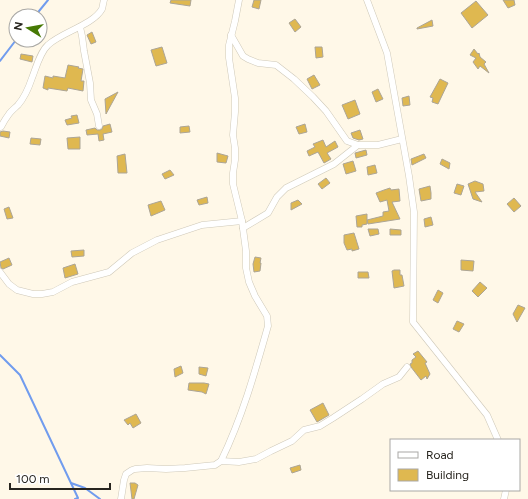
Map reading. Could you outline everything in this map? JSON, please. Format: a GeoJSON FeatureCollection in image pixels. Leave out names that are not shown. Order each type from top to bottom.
{"type":"FeatureCollection","features":[{"type":"Feature","properties":{"kind":"street"},"geometry":{"type":"LineString","coordinates":[[0,127],[1,128],[9,113],[18,105],[26,92],[38,61],[47,45],[70,30],[80,27],[97,15],[102,8],[104,0]]}},
{"type":"Feature","properties":{"kind":"street"},"geometry":{"type":"LineString","coordinates":[[121,499],[126,474],[135,469],[166,469],[215,465],[221,461],[231,442],[245,402],[268,326],[267,316],[255,296],[249,282],[246,268],[246,251],[242,224],[233,184],[236,148],[233,135],[235,98],[229,58],[229,45],[239,0]]}},
{"type":"Feature","properties":{"kind":"street"},"geometry":{"type":"LineString","coordinates":[[367,0],[387,53],[409,176],[414,212],[413,322],[487,415],[498,439]]}},
{"type":"Feature","properties":{"kind":"street"},"geometry":{"type":"LineString","coordinates":[[80,27],[90,83],[91,100],[97,114],[99,126]]}},
{"type":"Feature","properties":{"kind":"street"},"geometry":{"type":"LineString","coordinates":[[231,35],[243,56],[258,62],[276,65],[294,79],[326,111],[347,141],[358,146],[378,145],[402,139]]}},
{"type":"Feature","properties":{"kind":"street"},"geometry":{"type":"LineString","coordinates":[[0,272],[8,284],[17,290],[33,294],[53,292],[72,282],[109,272],[132,253],[157,240],[202,225],[242,224],[268,213],[277,197],[286,188],[334,164],[358,146]]}},
{"type":"Feature","properties":{"kind":"street"},"geometry":{"type":"LineString","coordinates":[[221,461],[239,462],[256,459],[292,441],[304,430],[320,426],[383,384],[399,377],[407,367]]}},
{"type":"Feature","properties":{"kind":"building"},"geometry":{"type":"Polygon","coordinates":[[[171,0],[191,0],[190,6],[170,3],[171,0]]]}},
{"type":"Feature","properties":{"kind":"building"},"geometry":{"type":"Polygon","coordinates":[[[254,0],[261,0],[259,9],[252,7],[254,0]]]}},
{"type":"Feature","properties":{"kind":"building"},"geometry":{"type":"Polygon","coordinates":[[[503,0],[514,0],[515,5],[508,8],[503,0]]]}},
{"type":"Feature","properties":{"kind":"building"},"geometry":{"type":"Polygon","coordinates":[[[476,1],[488,15],[472,28],[461,13],[476,1]]]}},
{"type":"Feature","properties":{"kind":"building"},"geometry":{"type":"Polygon","coordinates":[[[295,19],[301,27],[295,32],[289,23],[295,19]]]}},
{"type":"Feature","properties":{"kind":"building"},"geometry":{"type":"Polygon","coordinates":[[[432,20],[433,26],[417,29],[417,28],[432,20]]]}},
{"type":"Feature","properties":{"kind":"building"},"geometry":{"type":"Polygon","coordinates":[[[92,32],[96,42],[91,44],[87,35],[92,32]]]}},
{"type":"Feature","properties":{"kind":"building"},"geometry":{"type":"Polygon","coordinates":[[[162,47],[167,63],[156,66],[151,50],[162,47]]]}},
{"type":"Feature","properties":{"kind":"building"},"geometry":{"type":"Polygon","coordinates":[[[315,47],[322,47],[323,57],[316,58],[315,47]]]}},
{"type":"Feature","properties":{"kind":"building"},"geometry":{"type":"Polygon","coordinates":[[[474,49],[486,62],[484,64],[489,73],[480,66],[478,69],[473,62],[476,58],[470,55],[474,49]]]}},
{"type":"Feature","properties":{"kind":"building"},"geometry":{"type":"Polygon","coordinates":[[[21,54],[33,56],[32,62],[20,59],[21,54]]]}},
{"type":"Feature","properties":{"kind":"building"},"geometry":{"type":"Polygon","coordinates":[[[68,65],[83,69],[81,81],[84,81],[83,91],[68,88],[67,91],[48,88],[48,90],[43,88],[45,76],[65,78],[68,65]]]}},
{"type":"Feature","properties":{"kind":"building"},"geometry":{"type":"Polygon","coordinates":[[[314,75],[320,85],[312,89],[307,79],[314,75]]]}},
{"type":"Feature","properties":{"kind":"building"},"geometry":{"type":"Polygon","coordinates":[[[440,79],[448,83],[438,104],[432,102],[433,98],[430,97],[440,79]]]}},
{"type":"Feature","properties":{"kind":"building"},"geometry":{"type":"Polygon","coordinates":[[[378,89],[383,99],[376,102],[372,92],[378,89]]]}},
{"type":"Feature","properties":{"kind":"building"},"geometry":{"type":"Polygon","coordinates":[[[118,92],[106,114],[105,99],[118,92]]]}},
{"type":"Feature","properties":{"kind":"building"},"geometry":{"type":"Polygon","coordinates":[[[409,96],[410,105],[403,106],[402,98],[409,96]]]}},
{"type":"Feature","properties":{"kind":"building"},"geometry":{"type":"Polygon","coordinates":[[[355,100],[360,114],[348,119],[342,105],[355,100]]]}},
{"type":"Feature","properties":{"kind":"building"},"geometry":{"type":"Polygon","coordinates":[[[77,115],[79,123],[67,125],[65,120],[72,118],[71,116],[77,115]]]}},
{"type":"Feature","properties":{"kind":"building"},"geometry":{"type":"Polygon","coordinates":[[[110,124],[112,132],[103,134],[104,140],[99,141],[98,134],[87,135],[86,130],[95,128],[100,130],[103,126],[110,124]]]}},
{"type":"Feature","properties":{"kind":"building"},"geometry":{"type":"Polygon","coordinates":[[[305,124],[307,132],[299,134],[296,127],[305,124]]]}},
{"type":"Feature","properties":{"kind":"building"},"geometry":{"type":"Polygon","coordinates":[[[189,126],[190,132],[180,133],[180,127],[189,126]]]}},
{"type":"Feature","properties":{"kind":"building"},"geometry":{"type":"Polygon","coordinates":[[[360,130],[363,139],[359,140],[353,138],[351,133],[360,130]]]}},
{"type":"Feature","properties":{"kind":"building"},"geometry":{"type":"Polygon","coordinates":[[[0,132],[10,132],[9,138],[0,136],[0,132]]]}},
{"type":"Feature","properties":{"kind":"building"},"geometry":{"type":"Polygon","coordinates":[[[80,137],[80,149],[68,149],[67,138],[80,137]]]}},
{"type":"Feature","properties":{"kind":"building"},"geometry":{"type":"Polygon","coordinates":[[[31,138],[41,139],[40,145],[30,144],[31,138]]]}},
{"type":"Feature","properties":{"kind":"building"},"geometry":{"type":"Polygon","coordinates":[[[323,140],[326,147],[335,141],[338,147],[327,153],[331,159],[324,163],[318,152],[309,156],[307,151],[315,147],[313,144],[323,140]]]}},
{"type":"Feature","properties":{"kind":"building"},"geometry":{"type":"Polygon","coordinates":[[[366,150],[367,155],[356,158],[355,153],[366,150]]]}},
{"type":"Feature","properties":{"kind":"building"},"geometry":{"type":"Polygon","coordinates":[[[217,153],[228,156],[226,163],[217,162],[217,153]]]}},
{"type":"Feature","properties":{"kind":"building"},"geometry":{"type":"Polygon","coordinates":[[[125,154],[127,173],[118,173],[117,156],[125,154]]]}},
{"type":"Feature","properties":{"kind":"building"},"geometry":{"type":"Polygon","coordinates":[[[424,154],[426,158],[412,165],[411,159],[424,154]]]}},
{"type":"Feature","properties":{"kind":"building"},"geometry":{"type":"Polygon","coordinates":[[[442,159],[450,163],[449,169],[440,164],[442,159]]]}},
{"type":"Feature","properties":{"kind":"building"},"geometry":{"type":"Polygon","coordinates":[[[353,161],[356,171],[346,174],[343,164],[353,161]]]}},
{"type":"Feature","properties":{"kind":"building"},"geometry":{"type":"Polygon","coordinates":[[[375,165],[377,173],[368,175],[367,167],[375,165]]]}},
{"type":"Feature","properties":{"kind":"building"},"geometry":{"type":"Polygon","coordinates":[[[170,170],[174,175],[165,179],[162,174],[170,170]]]}},
{"type":"Feature","properties":{"kind":"building"},"geometry":{"type":"Polygon","coordinates":[[[326,178],[330,183],[322,189],[318,184],[326,178]]]}},
{"type":"Feature","properties":{"kind":"building"},"geometry":{"type":"Polygon","coordinates":[[[475,181],[483,184],[484,191],[475,192],[482,202],[473,199],[468,184],[475,181]]]}},
{"type":"Feature","properties":{"kind":"building"},"geometry":{"type":"Polygon","coordinates":[[[457,184],[464,186],[461,195],[454,193],[457,184]]]}},
{"type":"Feature","properties":{"kind":"building"},"geometry":{"type":"Polygon","coordinates":[[[430,186],[431,199],[421,201],[419,189],[430,186]]]}},
{"type":"Feature","properties":{"kind":"building"},"geometry":{"type":"Polygon","coordinates":[[[390,188],[391,190],[399,189],[400,201],[392,202],[400,219],[368,224],[367,220],[383,216],[383,212],[389,211],[387,200],[380,202],[376,193],[390,188]]]}},
{"type":"Feature","properties":{"kind":"building"},"geometry":{"type":"Polygon","coordinates":[[[207,197],[208,203],[199,205],[197,200],[207,197]]]}},
{"type":"Feature","properties":{"kind":"building"},"geometry":{"type":"Polygon","coordinates":[[[514,198],[521,206],[514,212],[507,204],[514,198]]]}},
{"type":"Feature","properties":{"kind":"building"},"geometry":{"type":"Polygon","coordinates":[[[298,200],[302,204],[291,210],[291,203],[298,200]]]}},
{"type":"Feature","properties":{"kind":"building"},"geometry":{"type":"Polygon","coordinates":[[[161,201],[165,210],[151,216],[148,205],[161,201]]]}},
{"type":"Feature","properties":{"kind":"building"},"geometry":{"type":"Polygon","coordinates":[[[9,207],[13,218],[7,219],[4,209],[9,207]]]}},
{"type":"Feature","properties":{"kind":"building"},"geometry":{"type":"Polygon","coordinates":[[[367,214],[367,224],[362,225],[362,227],[357,227],[356,216],[367,214]]]}},
{"type":"Feature","properties":{"kind":"building"},"geometry":{"type":"Polygon","coordinates":[[[431,217],[433,225],[425,227],[424,219],[431,217]]]}},
{"type":"Feature","properties":{"kind":"building"},"geometry":{"type":"Polygon","coordinates":[[[368,229],[378,229],[379,234],[370,236],[368,229]]]}},
{"type":"Feature","properties":{"kind":"building"},"geometry":{"type":"Polygon","coordinates":[[[390,229],[401,230],[401,235],[390,235],[390,229]]]}},
{"type":"Feature","properties":{"kind":"building"},"geometry":{"type":"Polygon","coordinates":[[[354,233],[359,249],[352,251],[352,249],[347,250],[344,243],[344,235],[354,233]]]}},
{"type":"Feature","properties":{"kind":"building"},"geometry":{"type":"Polygon","coordinates":[[[84,250],[84,256],[72,257],[71,251],[84,250]]]}},
{"type":"Feature","properties":{"kind":"building"},"geometry":{"type":"Polygon","coordinates":[[[255,257],[261,258],[261,263],[260,271],[254,272],[253,264],[255,257]]]}},
{"type":"Feature","properties":{"kind":"building"},"geometry":{"type":"Polygon","coordinates":[[[9,258],[12,265],[3,269],[1,268],[0,262],[9,258]]]}},
{"type":"Feature","properties":{"kind":"building"},"geometry":{"type":"Polygon","coordinates":[[[461,260],[474,261],[473,271],[461,270],[461,260]]]}},
{"type":"Feature","properties":{"kind":"building"},"geometry":{"type":"Polygon","coordinates":[[[75,264],[78,274],[65,278],[63,268],[75,264]]]}},
{"type":"Feature","properties":{"kind":"building"},"geometry":{"type":"Polygon","coordinates":[[[400,270],[400,275],[402,275],[404,286],[394,288],[392,271],[400,270]]]}},
{"type":"Feature","properties":{"kind":"building"},"geometry":{"type":"Polygon","coordinates":[[[358,272],[368,272],[369,278],[358,278],[358,272]]]}},
{"type":"Feature","properties":{"kind":"building"},"geometry":{"type":"Polygon","coordinates":[[[480,282],[487,288],[478,297],[472,291],[480,282]]]}},
{"type":"Feature","properties":{"kind":"building"},"geometry":{"type":"Polygon","coordinates":[[[438,290],[443,293],[438,303],[433,300],[438,290]]]}},
{"type":"Feature","properties":{"kind":"building"},"geometry":{"type":"Polygon","coordinates":[[[518,305],[525,308],[517,322],[513,314],[518,305]]]}},
{"type":"Feature","properties":{"kind":"building"},"geometry":{"type":"Polygon","coordinates":[[[457,321],[464,324],[459,332],[453,329],[457,321]]]}},
{"type":"Feature","properties":{"kind":"building"},"geometry":{"type":"Polygon","coordinates":[[[418,351],[427,362],[425,363],[430,374],[427,379],[426,376],[421,380],[410,364],[416,357],[413,354],[418,351]]]}},
{"type":"Feature","properties":{"kind":"building"},"geometry":{"type":"Polygon","coordinates":[[[181,366],[183,373],[175,377],[174,369],[181,366]]]}},
{"type":"Feature","properties":{"kind":"building"},"geometry":{"type":"Polygon","coordinates":[[[199,367],[208,368],[206,376],[199,374],[199,367]]]}},
{"type":"Feature","properties":{"kind":"building"},"geometry":{"type":"Polygon","coordinates":[[[189,383],[209,384],[206,394],[188,390],[189,383]]]}},
{"type":"Feature","properties":{"kind":"building"},"geometry":{"type":"Polygon","coordinates":[[[323,403],[329,415],[317,422],[310,410],[323,403]]]}},
{"type":"Feature","properties":{"kind":"building"},"geometry":{"type":"Polygon","coordinates":[[[136,414],[141,423],[133,428],[130,423],[128,425],[124,420],[136,414]]]}},
{"type":"Feature","properties":{"kind":"building"},"geometry":{"type":"Polygon","coordinates":[[[300,465],[301,470],[292,473],[290,468],[300,465]]]}},
{"type":"Feature","properties":{"kind":"building"},"geometry":{"type":"Polygon","coordinates":[[[130,483],[135,483],[138,485],[134,499],[132,499],[130,483]]]}},
{"type":"Feature","properties":{"kind":"waterway"},"geometry":{"type":"LineString","coordinates":[[42,8],[48,0]]}},
{"type":"Feature","properties":{"kind":"waterway"},"geometry":{"type":"LineString","coordinates":[[0,61],[10,48]]}},
{"type":"Feature","properties":{"kind":"waterway"},"geometry":{"type":"LineString","coordinates":[[0,355],[20,375],[78,498],[75,499]]}},
{"type":"Feature","properties":{"kind":"waterway"},"geometry":{"type":"LineString","coordinates":[[71,483],[85,488],[100,499]]}}]}
